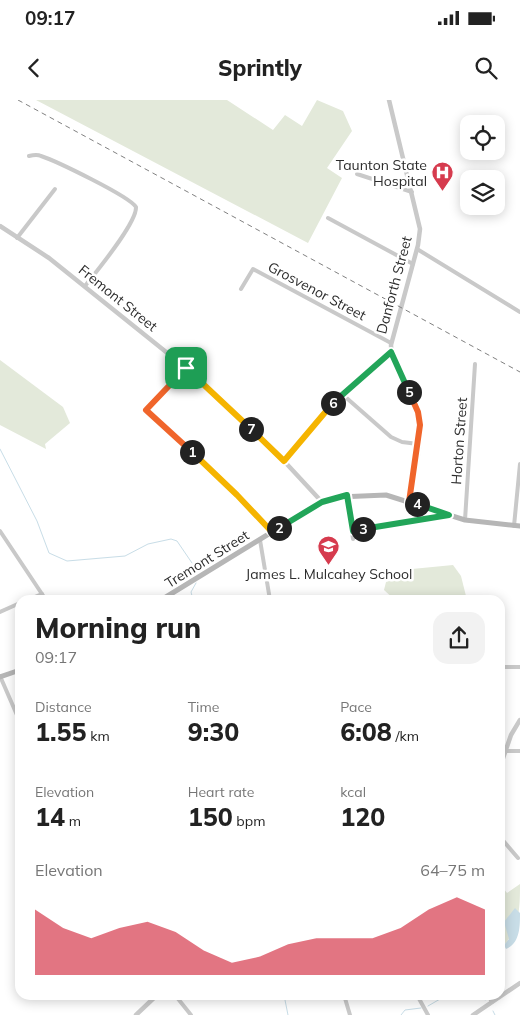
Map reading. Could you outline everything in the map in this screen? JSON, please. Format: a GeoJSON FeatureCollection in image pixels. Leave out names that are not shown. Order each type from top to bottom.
{"type":"FeatureCollection","features":[{"type":"Feature","properties":{"kind":"main road","name":"Tremont Street"},"geometry":{"type":"LineString","coordinates":[[169,595],[322,502],[347,495],[386,495],[465,520],[520,526]]}},
{"type":"Feature","properties":{"kind":"main road"},"geometry":{"type":"LineString","coordinates":[[0,676],[15,672]]}},
{"type":"Feature","properties":{"kind":"street","name":"Danforth Street"},"geometry":{"type":"LineString","coordinates":[[389,100],[420,229],[417,248],[391,343],[391,352],[418,412],[420,425],[409,502]]}},
{"type":"Feature","properties":{"kind":"street"},"geometry":{"type":"LineString","coordinates":[[30,156],[40,155],[62,165],[125,198],[136,207],[134,217],[113,250],[85,286]]}},
{"type":"Feature","properties":{"kind":"street"},"geometry":{"type":"LineString","coordinates":[[357,174],[412,192]]}},
{"type":"Feature","properties":{"kind":"street"},"geometry":{"type":"LineString","coordinates":[[17,238],[54,189]]}},
{"type":"Feature","properties":{"kind":"street"},"geometry":{"type":"LineString","coordinates":[[328,218],[412,264]]}},
{"type":"Feature","properties":{"kind":"street","name":"Fremont Street"},"geometry":{"type":"LineString","coordinates":[[0,226],[49,258],[186,368],[284,461],[322,502]]}},
{"type":"Feature","properties":{"kind":"street"},"geometry":{"type":"LineString","coordinates":[[417,248],[520,312]]}},
{"type":"Feature","properties":{"kind":"street","name":"Grosvenor Street"},"geometry":{"type":"LineString","coordinates":[[241,289],[253,268],[391,343]]}},
{"type":"Feature","properties":{"kind":"street"},"geometry":{"type":"LineString","coordinates":[[284,461],[342,394],[391,352]]}},
{"type":"Feature","properties":{"kind":"street","name":"Horton Street"},"geometry":{"type":"LineString","coordinates":[[465,520],[475,364]]}},
{"type":"Feature","properties":{"kind":"street"},"geometry":{"type":"LineString","coordinates":[[186,368],[146,410],[237,495],[272,532]]}},
{"type":"Feature","properties":{"kind":"street"},"geometry":{"type":"LineString","coordinates":[[342,394],[391,437],[402,442],[418,444]]}},
{"type":"Feature","properties":{"kind":"street"},"geometry":{"type":"LineString","coordinates":[[514,526],[520,464]]}},
{"type":"Feature","properties":{"kind":"street"},"geometry":{"type":"LineString","coordinates":[[347,495],[353,539]]}},
{"type":"Feature","properties":{"kind":"street"},"geometry":{"type":"LineString","coordinates":[[353,531],[449,515]]}},
{"type":"Feature","properties":{"kind":"street"},"geometry":{"type":"LineString","coordinates":[[0,531],[42,594]]}},
{"type":"Feature","properties":{"kind":"street"},"geometry":{"type":"LineString","coordinates":[[260,540],[269,595]]}},
{"type":"Feature","properties":{"kind":"street"},"geometry":{"type":"LineString","coordinates":[[0,612],[15,605]]}},
{"type":"Feature","properties":{"kind":"street"},"geometry":{"type":"LineString","coordinates":[[505,667],[520,667]]}},
{"type":"Feature","properties":{"kind":"street"},"geometry":{"type":"LineString","coordinates":[[0,676],[15,710]]}},
{"type":"Feature","properties":{"kind":"street"},"geometry":{"type":"LineString","coordinates":[[520,720],[506,751],[520,751]]}},
{"type":"Feature","properties":{"kind":"street"},"geometry":{"type":"LineString","coordinates":[[505,843],[518,858]]}},
{"type":"Feature","properties":{"kind":"street"},"geometry":{"type":"LineString","coordinates":[[505,993],[520,983]]}},
{"type":"Feature","properties":{"kind":"street"},"geometry":{"type":"LineString","coordinates":[[136,1015],[152,1000]]}},
{"type":"Feature","properties":{"kind":"street"},"geometry":{"type":"LineString","coordinates":[[179,1000],[191,1015]]}},
{"type":"Feature","properties":{"kind":"street"},"geometry":{"type":"LineString","coordinates":[[346,1000],[350,1015]]}},
{"type":"Feature","properties":{"kind":"street"},"geometry":{"type":"LineString","coordinates":[[420,1000],[428,1015]]}},
{"type":"Feature","properties":{"kind":"street"},"geometry":{"type":"LineString","coordinates":[[473,1015],[495,1000]]}},
{"type":"Feature","properties":{"kind":"green space"},"geometry":{"type":"Polygon","coordinates":[[[36,100],[227,100],[273,130],[285,115],[302,126],[317,100],[343,111],[352,131],[327,168],[342,178],[308,243],[36,100]]]}},
{"type":"Feature","properties":{"kind":"green space"},"geometry":{"type":"Polygon","coordinates":[[[0,360],[63,407],[70,423],[45,444],[46,449],[0,425],[0,360]]]}},
{"type":"Feature","properties":{"kind":"green space"},"geometry":{"type":"Polygon","coordinates":[[[453,565],[461,576],[466,595],[390,595],[384,590],[386,582],[412,569],[453,565]]]}},
{"type":"Feature","properties":{"kind":"green space"},"geometry":{"type":"Polygon","coordinates":[[[520,884],[518,916],[505,944],[505,890],[507,893],[520,884]]]}},
{"type":"Feature","properties":{"kind":"water"},"geometry":{"type":"Polygon","coordinates":[[[515,908],[520,913],[517,939],[506,949],[505,944],[509,939],[505,921],[515,908]]]}},
{"type":"Feature","properties":{"kind":"waterway"},"geometry":{"type":"LineString","coordinates":[[0,449],[37,521],[49,553],[67,561],[125,556],[148,544],[171,539],[177,541],[192,563]]}},
{"type":"Feature","properties":{"kind":"waterway"},"geometry":{"type":"LineString","coordinates":[[192,595],[191,592],[196,583]]}},
{"type":"Feature","properties":{"kind":"waterway"},"geometry":{"type":"LineString","coordinates":[[285,1000],[288,1015]]}},
{"type":"Feature","properties":{"kind":"waterway"},"geometry":{"type":"LineString","coordinates":[[428,1006],[438,1000]]}},
{"type":"Feature","properties":{"kind":"waterway"},"geometry":{"type":"LineString","coordinates":[[401,1015],[405,1010],[421,1008]]}},
{"type":"Feature","properties":{"kind":"waterway"},"geometry":{"type":"LineString","coordinates":[[493,1011],[495,1015]]}},
{"type":"Feature","properties":{"kind":"railway"},"geometry":{"type":"LineString","coordinates":[[18,100],[520,372]]}},
{"type":"Feature","properties":{"kind":"place","name":"Taunton State Hospital"},"geometry":{"type":"Point","coordinates":[443,192]}},
{"type":"Feature","properties":{"kind":"place","name":"James L. Mulcahey School"},"geometry":{"type":"Point","coordinates":[329,565]}},
{"type":"Feature","properties":{"kind":"route"},"geometry":{"type":"LineString","coordinates":[[391,352],[418,412],[420,425],[409,502],[449,515],[353,531],[347,495],[322,502],[272,532],[237,495],[146,410],[186,368],[284,461],[334,402],[352,384],[391,352]]}}]}
